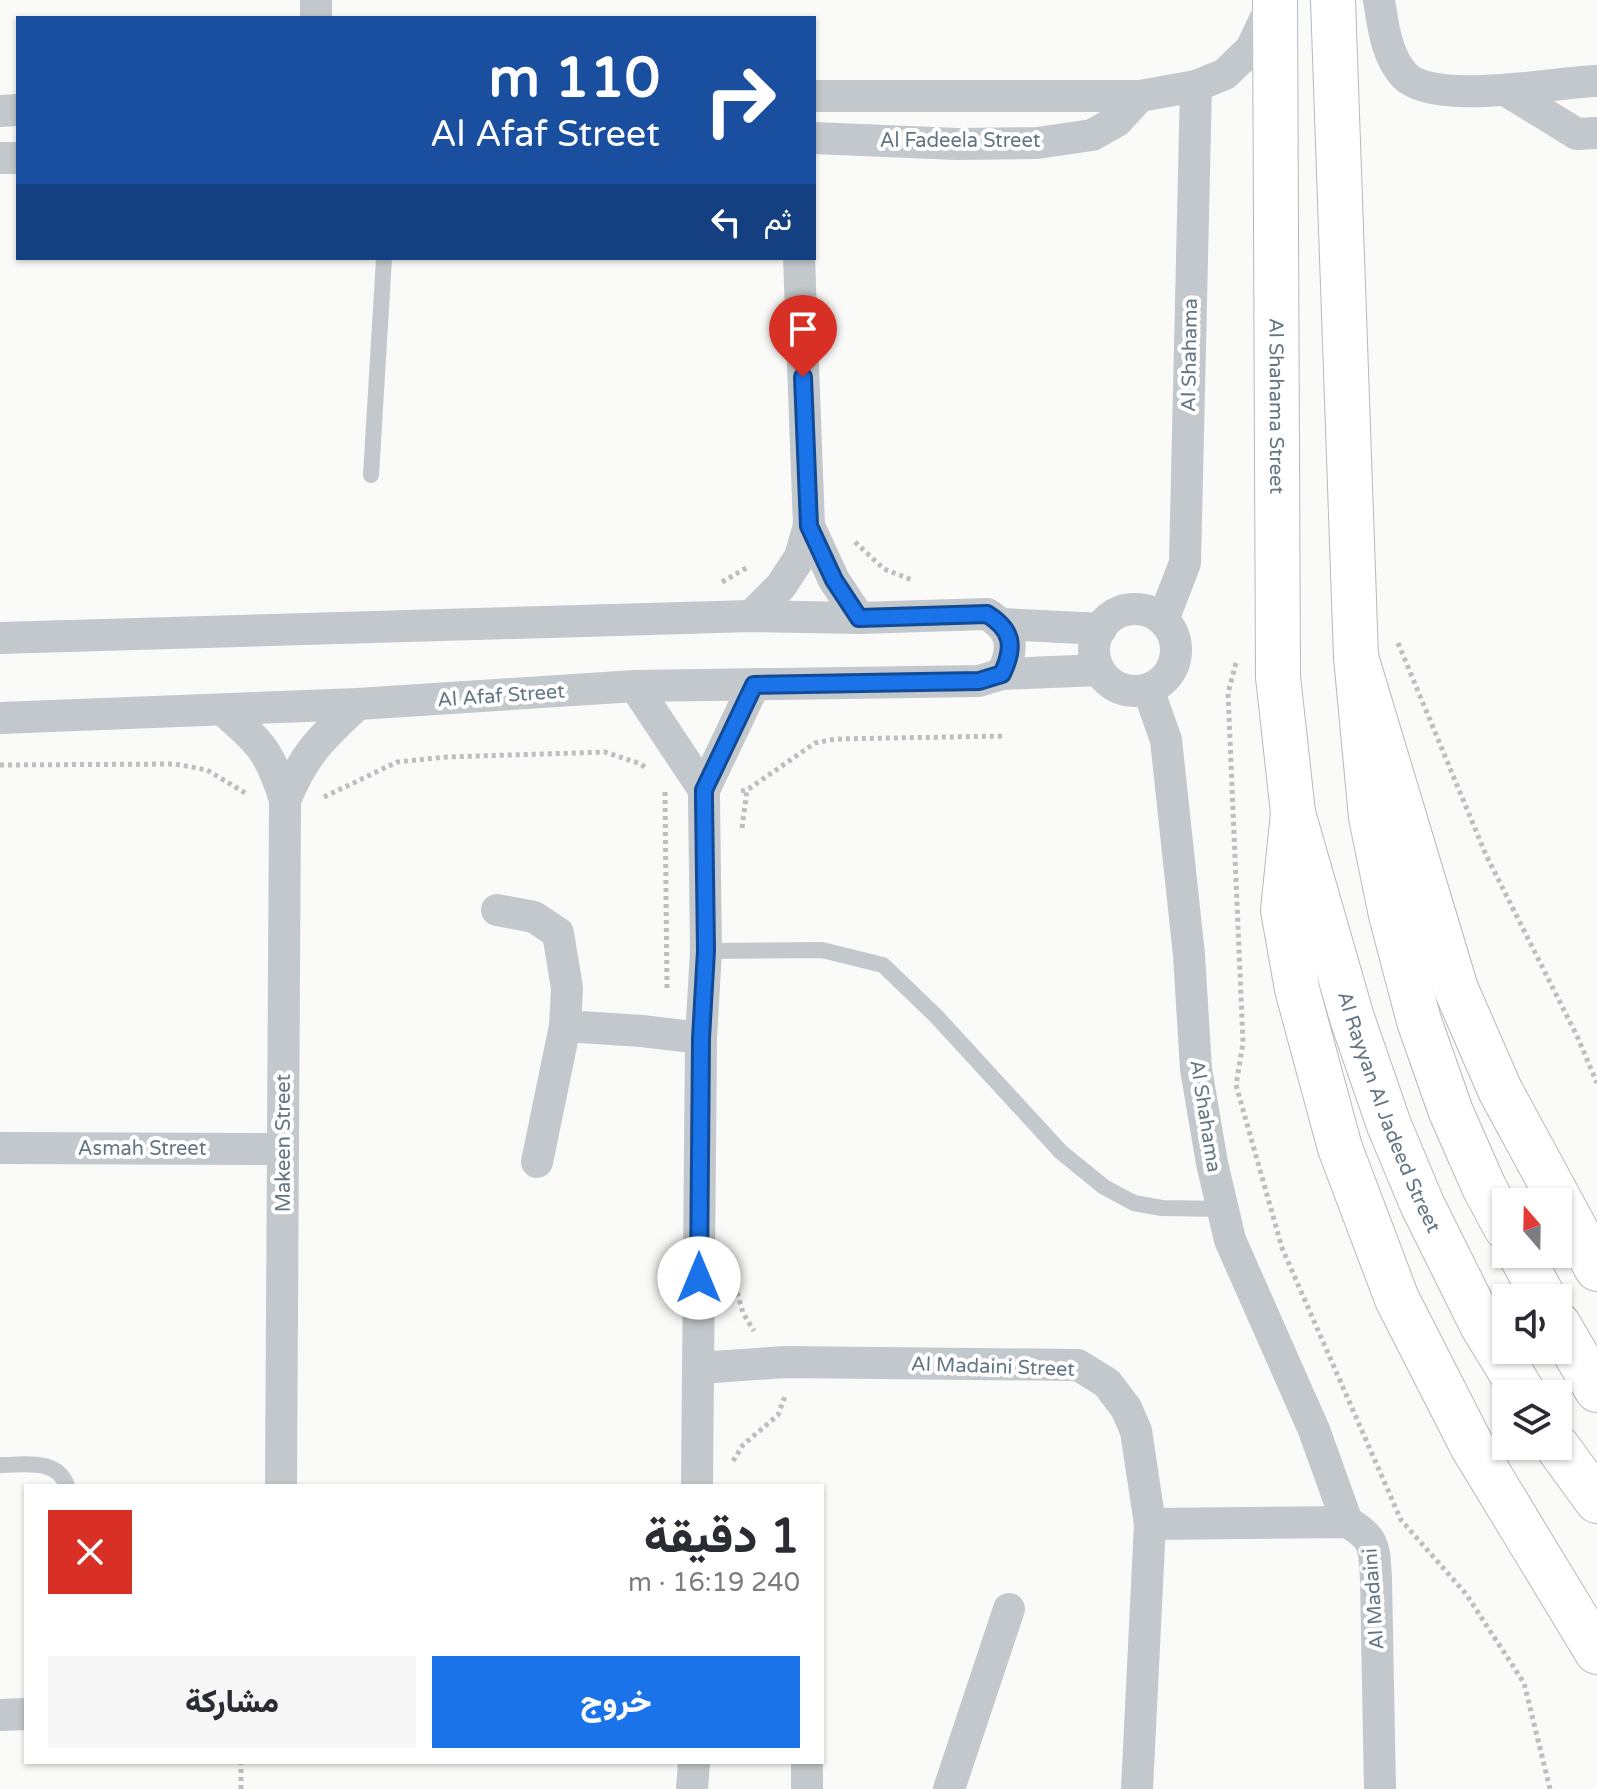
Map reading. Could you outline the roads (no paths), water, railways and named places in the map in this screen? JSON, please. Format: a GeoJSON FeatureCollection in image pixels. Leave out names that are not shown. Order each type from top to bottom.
{"type":"FeatureCollection","features":[{"type":"Feature","properties":{"kind":"main road","name":"Al Shahama Street"},"geometry":{"type":"LineString","coordinates":[[1274,0],[1278,677],[1293,813]]}},
{"type":"Feature","properties":{"kind":"main road"},"geometry":{"type":"LineString","coordinates":[[1333,0],[1356,657],[1371,817],[1391,915],[1419,1021],[1451,1112],[1492,1202]]}},
{"type":"Feature","properties":{"kind":"main road"},"geometry":{"type":"LineString","coordinates":[[1356,657],[1456,989],[1500,1090],[1597,1269]]}},
{"type":"Feature","properties":{"kind":"main road","name":"Al Rayyan Al Jadeed Street"},"geometry":{"type":"LineString","coordinates":[[1293,813],[1352,1018],[1389,1125],[1422,1204],[1482,1325],[1515,1380]]}},
{"type":"Feature","properties":{"kind":"main road"},"geometry":{"type":"LineString","coordinates":[[1293,813],[1283,910],[1297,989],[1340,1148],[1397,1299],[1458,1419],[1597,1652]]}},
{"type":"Feature","properties":{"kind":"main road"},"geometry":{"type":"LineString","coordinates":[[1572,1348],[1597,1390]]}},
{"type":"Feature","properties":{"kind":"main road"},"geometry":{"type":"LineString","coordinates":[[1567,1460],[1597,1501]]}},
{"type":"Feature","properties":{"kind":"street"},"geometry":{"type":"LineString","coordinates":[[816,96],[1140,96],[1196,86],[1225,74],[1251,49],[1274,0]]}},
{"type":"Feature","properties":{"kind":"street"},"geometry":{"type":"LineString","coordinates":[[1379,0],[1385,36],[1394,60],[1406,77],[1437,90],[1507,91],[1597,81]]}},
{"type":"Feature","properties":{"kind":"street","name":"Al Shahama"},"geometry":{"type":"LineString","coordinates":[[1163,620],[1185,563],[1196,86]]}},
{"type":"Feature","properties":{"kind":"street"},"geometry":{"type":"LineString","coordinates":[[1507,91],[1577,134],[1597,133]]}},
{"type":"Feature","properties":{"kind":"street","name":"Al Fadeela Street"},"geometry":{"type":"LineString","coordinates":[[816,138],[957,144],[1037,143],[1092,135],[1117,121],[1140,96]]}},
{"type":"Feature","properties":{"kind":"street"},"geometry":{"type":"LineString","coordinates":[[751,616],[781,586],[800,557],[809,526],[799,260]]}},
{"type":"Feature","properties":{"kind":"street"},"geometry":{"type":"LineString","coordinates":[[809,526],[834,580],[859,618]]}},
{"type":"Feature","properties":{"kind":"street"},"geometry":{"type":"LineString","coordinates":[[1137,609],[1151,612],[1163,620],[1172,631],[1176,645],[1170,672],[1148,689],[1134,691],[1120,688],[1108,680],[1099,670],[1095,642],[1110,618],[1123,611],[1137,609]]}},
{"type":"Feature","properties":{"kind":"street"},"geometry":{"type":"LineString","coordinates":[[0,638],[751,616],[859,618],[987,614],[1003,624],[1101,629]]}},
{"type":"Feature","properties":{"kind":"street"},"geometry":{"type":"LineString","coordinates":[[1002,674],[1009,660],[1011,643],[1003,624]]}},
{"type":"Feature","properties":{"kind":"street","name":"Al Afaf Street"},"geometry":{"type":"LineString","coordinates":[[0,718],[224,711],[635,686],[979,681],[1002,674],[1099,670]]}},
{"type":"Feature","properties":{"kind":"street"},"geometry":{"type":"LineString","coordinates":[[697,1484],[701,1038],[706,951],[704,795],[754,685]]}},
{"type":"Feature","properties":{"kind":"street"},"geometry":{"type":"LineString","coordinates":[[635,686],[704,795]]}},
{"type":"Feature","properties":{"kind":"street","name":"Al Shahama"},"geometry":{"type":"LineString","coordinates":[[1148,689],[1166,740],[1189,955],[1196,1069],[1212,1163],[1230,1240],[1314,1430],[1347,1522]]}},
{"type":"Feature","properties":{"kind":"street","name":"Makeen Street"},"geometry":{"type":"LineString","coordinates":[[285,805],[300,766],[321,737],[358,704]]}},
{"type":"Feature","properties":{"kind":"street","name":"Makeen Street"},"geometry":{"type":"LineString","coordinates":[[224,711],[259,741],[275,768],[285,805],[281,1484]]}},
{"type":"Feature","properties":{"kind":"street"},"geometry":{"type":"LineString","coordinates":[[497,910],[534,917],[558,933],[567,988],[565,1026],[537,1162]]}},
{"type":"Feature","properties":{"kind":"street"},"geometry":{"type":"LineString","coordinates":[[565,1026],[701,1038]]}},
{"type":"Feature","properties":{"kind":"street","name":"Asmah Street"},"geometry":{"type":"LineString","coordinates":[[0,1148],[283,1149]]}},
{"type":"Feature","properties":{"kind":"street","name":"Al Madaini Street"},"geometry":{"type":"LineString","coordinates":[[699,1368],[785,1362],[1078,1365],[1107,1383],[1126,1408],[1136,1431],[1150,1524],[1137,1789]]}},
{"type":"Feature","properties":{"kind":"street","name":"Al Madaini"},"geometry":{"type":"LineString","coordinates":[[1150,1524],[1347,1522],[1364,1531],[1374,1546],[1380,1789]]}},
{"type":"Feature","properties":{"kind":"street"},"geometry":{"type":"LineString","coordinates":[[949,1789],[1009,1609]]}},
{"type":"Feature","properties":{"kind":"street"},"geometry":{"type":"LineString","coordinates":[[0,1715],[24,1714]]}},
{"type":"Feature","properties":{"kind":"street"},"geometry":{"type":"LineString","coordinates":[[692,1789],[694,1764]]}},
{"type":"Feature","properties":{"kind":"street"},"geometry":{"type":"LineString","coordinates":[[807,1764],[807,1789]]}},
{"type":"Feature","properties":{"kind":"lane"},"geometry":{"type":"LineString","coordinates":[[371,475],[384,260]]}},
{"type":"Feature","properties":{"kind":"lane"},"geometry":{"type":"LineString","coordinates":[[706,951],[822,950],[883,965],[936,1016],[1061,1152],[1104,1187],[1134,1203],[1162,1208],[1223,1209]]}},
{"type":"Feature","properties":{"kind":"lane"},"geometry":{"type":"LineString","coordinates":[[0,1465],[56,1468],[66,1484]]}}]}
